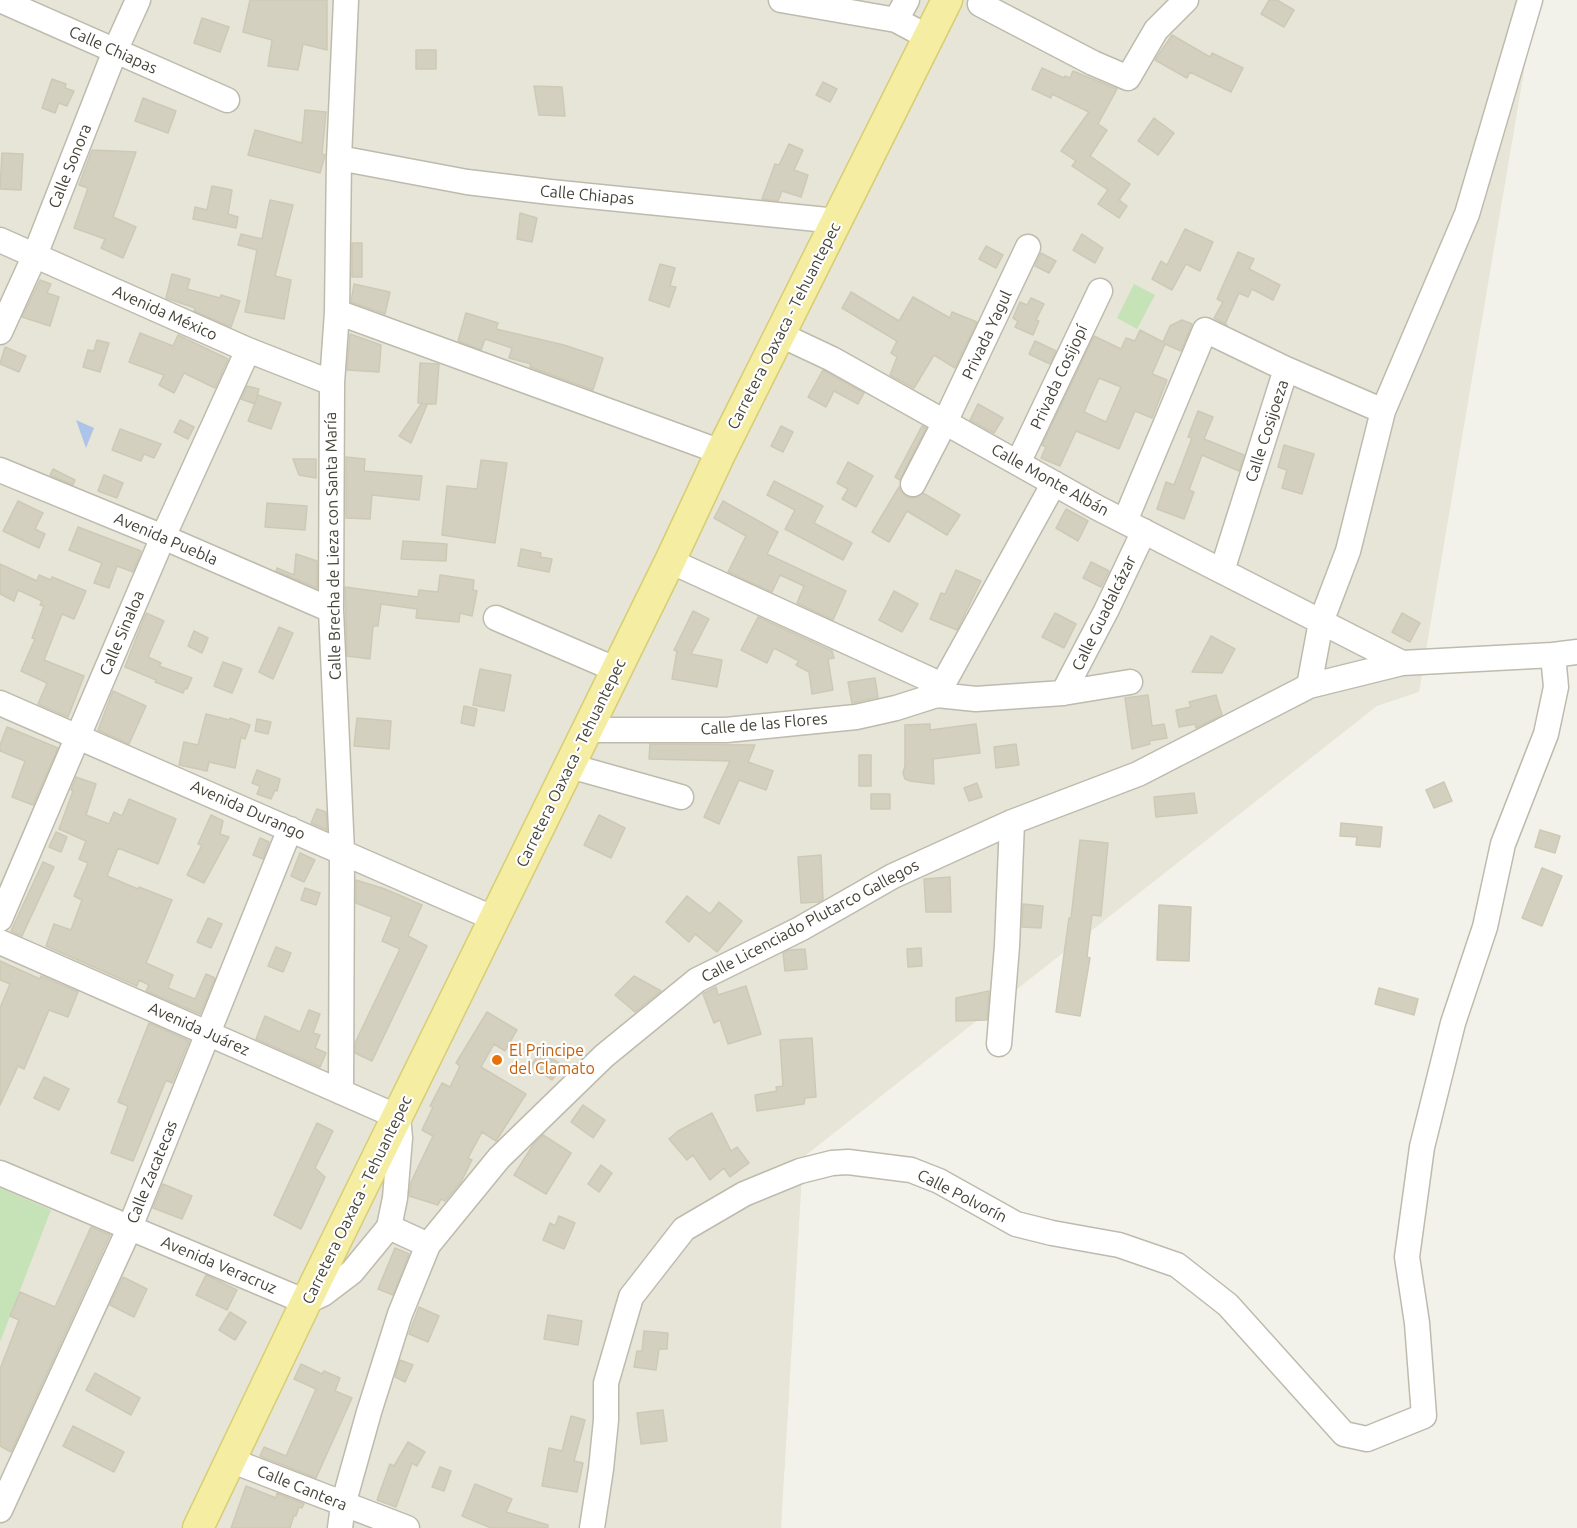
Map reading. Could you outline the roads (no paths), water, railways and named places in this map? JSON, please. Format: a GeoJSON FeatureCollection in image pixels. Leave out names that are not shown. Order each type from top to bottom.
{"type":"FeatureCollection","features":[{"type":"Feature","properties":{"kind":"main road","name":"Carretera Oaxaca - Tehuantepec"},"geometry":{"type":"LineString","coordinates":[[198,1528],[306,1302],[588,730],[721,452],[947,0]]}},
{"type":"Feature","properties":{"kind":"street","name":"Calle Chiapas"},"geometry":{"type":"LineString","coordinates":[[0,0],[227,100]]}},
{"type":"Feature","properties":{"kind":"street","name":"Calle Sonora"},"geometry":{"type":"LineString","coordinates":[[0,332],[34,255],[115,51],[138,0]]}},
{"type":"Feature","properties":{"kind":"street","name":"Calle Brecha de Lieza con Santa María"},"geometry":{"type":"LineString","coordinates":[[341,1092],[342,852],[332,610],[332,383],[337,312],[339,158],[346,0]]}},
{"type":"Feature","properties":{"kind":"street"},"geometry":{"type":"LineString","coordinates":[[781,0],[904,5],[928,37]]}},
{"type":"Feature","properties":{"kind":"street"},"geometry":{"type":"LineString","coordinates":[[978,1],[1093,63],[1128,78],[1156,30],[1186,0]]}},
{"type":"Feature","properties":{"kind":"street"},"geometry":{"type":"LineString","coordinates":[[1309,686],[1321,622],[1348,551],[1383,411],[1467,214],[1530,0]]}},
{"type":"Feature","properties":{"kind":"street","name":"Calle Chiapas"},"geometry":{"type":"LineString","coordinates":[[339,158],[478,183],[837,221]]}},
{"type":"Feature","properties":{"kind":"street","name":"Avenida México"},"geometry":{"type":"LineString","coordinates":[[0,240],[249,350],[332,383]]}},
{"type":"Feature","properties":{"kind":"street","name":"Privada Yagul"},"geometry":{"type":"LineString","coordinates":[[914,484],[1028,248]]}},
{"type":"Feature","properties":{"kind":"street","name":"Privada Cosijopí"},"geometry":{"type":"LineString","coordinates":[[1018,463],[1100,291]]}},
{"type":"Feature","properties":{"kind":"street"},"geometry":{"type":"LineString","coordinates":[[337,312],[721,452]]}},
{"type":"Feature","properties":{"kind":"street","name":"Calle Cosijoeza"},"geometry":{"type":"LineString","coordinates":[[1134,526],[1205,330],[1286,369],[1222,571]]}},
{"type":"Feature","properties":{"kind":"street","name":"Calle Monte Albán"},"geometry":{"type":"LineString","coordinates":[[781,335],[832,359],[1134,526],[1402,663]]}},
{"type":"Feature","properties":{"kind":"street","name":"Calle Sinaloa"},"geometry":{"type":"LineString","coordinates":[[0,919],[163,537],[249,350]]}},
{"type":"Feature","properties":{"kind":"street"},"geometry":{"type":"LineString","coordinates":[[1286,369],[1383,411]]}},
{"type":"Feature","properties":{"kind":"street","name":"Avenida Puebla"},"geometry":{"type":"LineString","coordinates":[[0,470],[332,610]]}},
{"type":"Feature","properties":{"kind":"street"},"geometry":{"type":"LineString","coordinates":[[939,690],[1054,483]]}},
{"type":"Feature","properties":{"kind":"street","name":"Calle Guadalcázar"},"geometry":{"type":"LineString","coordinates":[[1063,693],[1106,611],[1134,526]]}},
{"type":"Feature","properties":{"kind":"street","name":"Calle de las Flores"},"geometry":{"type":"LineString","coordinates":[[670,561],[939,690],[976,699],[1063,693],[1131,682]]}},
{"type":"Feature","properties":{"kind":"street"},"geometry":{"type":"LineString","coordinates":[[496,618],[617,670]]}},
{"type":"Feature","properties":{"kind":"street","name":"Calle Licenciado Plutarco Gallegos"},"geometry":{"type":"LineString","coordinates":[[341,1516],[369,1412],[400,1314],[428,1245],[499,1158],[604,1056],[697,980],[800,929],[893,876],[1012,822],[1138,774],[1309,686],[1402,663],[1474,661],[1577,652]]}},
{"type":"Feature","properties":{"kind":"street","name":"Calle Polvorín"},"geometry":{"type":"LineString","coordinates":[[592,1528],[606,1420],[606,1383],[631,1297],[684,1229],[744,1194],[800,1171],[832,1163],[848,1162],[911,1170],[939,1181],[1016,1224],[1119,1245],[1177,1265],[1228,1305],[1282,1368],[1344,1434],[1367,1439],[1424,1416],[1417,1323],[1407,1257],[1422,1146],[1453,1023],[1485,927],[1503,844],[1546,734],[1556,687],[1553,655]]}},
{"type":"Feature","properties":{"kind":"street","name":"Calle de las Flores"},"geometry":{"type":"LineString","coordinates":[[588,730],[726,730],[856,717],[896,708],[939,690]]}},
{"type":"Feature","properties":{"kind":"street","name":"Avenida Durango"},"geometry":{"type":"LineString","coordinates":[[0,703],[495,919]]}},
{"type":"Feature","properties":{"kind":"street"},"geometry":{"type":"LineString","coordinates":[[570,766],[681,797]]}},
{"type":"Feature","properties":{"kind":"street"},"geometry":{"type":"LineString","coordinates":[[999,1044],[1007,946],[1012,822]]}},
{"type":"Feature","properties":{"kind":"street","name":"Calle Zacatecas"},"geometry":{"type":"LineString","coordinates":[[0,1510],[130,1227],[290,829]]}},
{"type":"Feature","properties":{"kind":"street","name":"Avenida Juárez"},"geometry":{"type":"LineString","coordinates":[[0,942],[398,1117]]}},
{"type":"Feature","properties":{"kind":"street"},"geometry":{"type":"LineString","coordinates":[[306,1302],[323,1294],[352,1272],[389,1227],[395,1198],[400,1138],[398,1117]]}},
{"type":"Feature","properties":{"kind":"street","name":"Avenida Veracruz"},"geometry":{"type":"LineString","coordinates":[[0,1173],[306,1302]]}},
{"type":"Feature","properties":{"kind":"street"},"geometry":{"type":"LineString","coordinates":[[389,1227],[428,1245]]}},
{"type":"Feature","properties":{"kind":"street","name":"Calle Cantera"},"geometry":{"type":"LineString","coordinates":[[230,1460],[341,1516],[407,1528]]}},
{"type":"Feature","properties":{"kind":"water"},"geometry":{"type":"Polygon","coordinates":[[[76,420],[94,428],[86,448],[76,420]]]}},
{"type":"Feature","properties":{"kind":"place","name":"El Principe del Clamato"},"geometry":{"type":"Point","coordinates":[497,1060]}}]}
